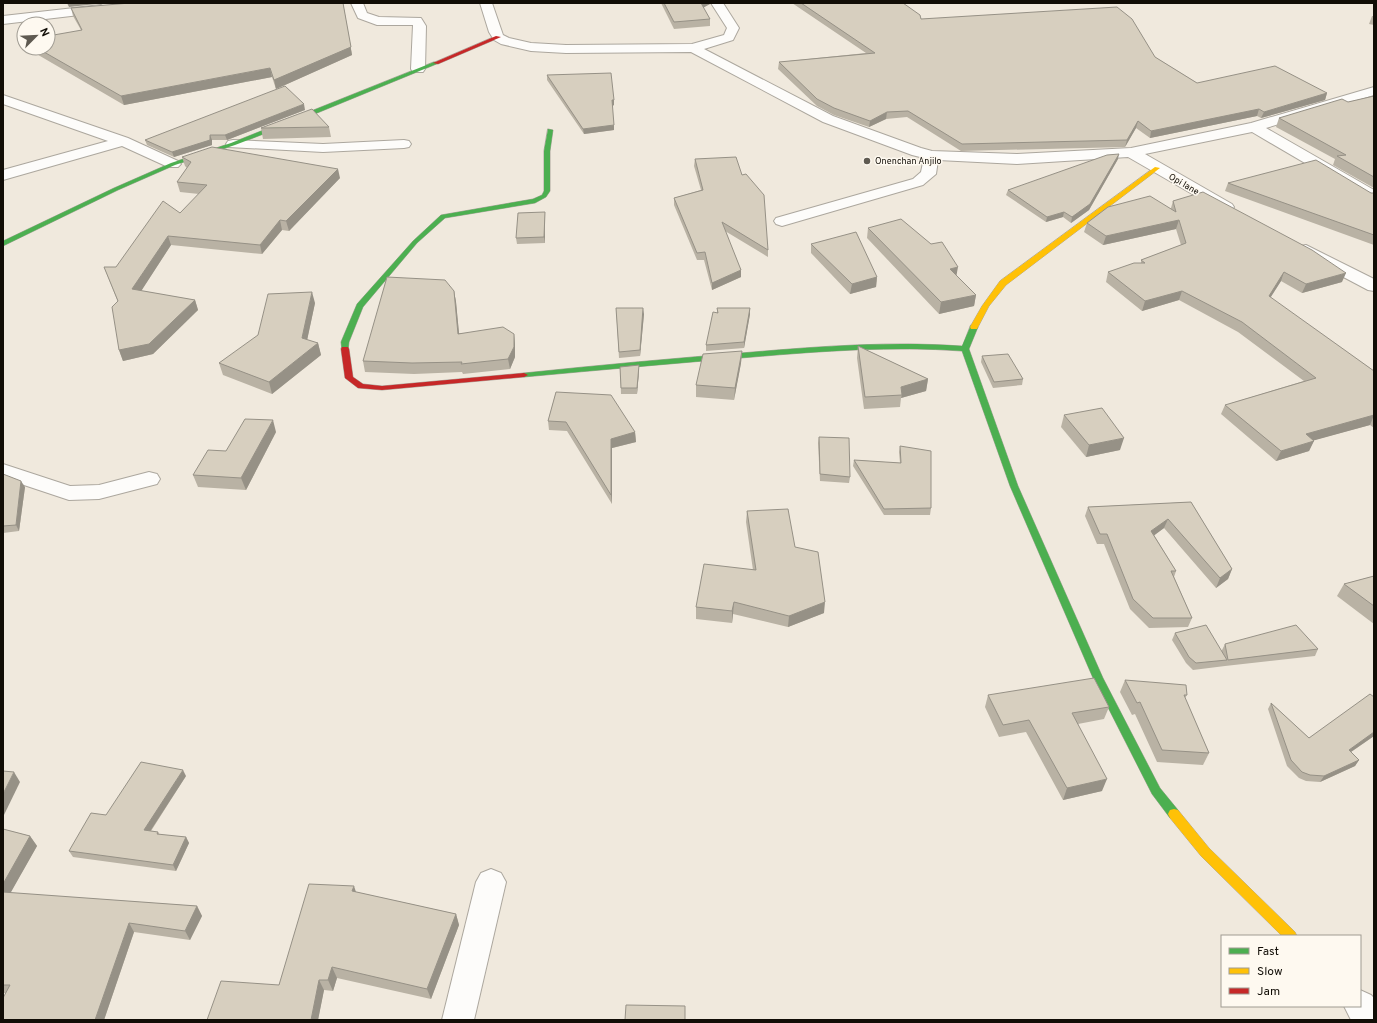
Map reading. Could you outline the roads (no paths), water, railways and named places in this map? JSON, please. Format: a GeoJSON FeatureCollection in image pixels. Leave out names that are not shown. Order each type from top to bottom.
{"type":"FeatureCollection","features":[{"type":"Feature","properties":{"kind":"street"},"geometry":{"type":"LineString","coordinates":[[357,3],[362,14],[377,21],[417,20],[420,26],[418,69]]}},
{"type":"Feature","properties":{"kind":"street"},"geometry":{"type":"LineString","coordinates":[[486,3],[498,37],[505,41],[531,47],[566,49],[693,48],[729,37],[733,28],[717,3]]}},
{"type":"Feature","properties":{"kind":"street"},"geometry":{"type":"LineString","coordinates":[[3,20],[115,7]]}},
{"type":"Feature","properties":{"kind":"street"},"geometry":{"type":"LineString","coordinates":[[3,244],[116,189],[173,164],[233,144],[498,37]]}},
{"type":"Feature","properties":{"kind":"street"},"geometry":{"type":"LineString","coordinates":[[693,48],[705,53],[800,105],[828,118],[917,152],[932,155],[1017,159],[1104,155],[1131,152],[1254,127],[1374,91]]}},
{"type":"Feature","properties":{"kind":"street"},"geometry":{"type":"LineString","coordinates":[[3,99],[123,141],[173,164]]}},
{"type":"Feature","properties":{"kind":"street"},"geometry":{"type":"LineString","coordinates":[[1254,127],[1374,197]]}},
{"type":"Feature","properties":{"kind":"street"},"geometry":{"type":"LineString","coordinates":[[550,130],[547,151],[547,191],[544,196],[535,202],[443,216],[415,242],[360,306],[345,342],[346,365],[350,378],[361,386],[382,388],[442,384],[634,364],[866,345],[925,345],[966,349]]}},
{"type":"Feature","properties":{"kind":"street"},"geometry":{"type":"LineString","coordinates":[[3,175],[123,141]]}},
{"type":"Feature","properties":{"kind":"street"},"geometry":{"type":"LineString","coordinates":[[233,144],[323,148],[404,144]]}},
{"type":"Feature","properties":{"kind":"street","name":"Opi lane"},"geometry":{"type":"LineString","coordinates":[[1131,152],[1242,216]]}},
{"type":"Feature","properties":{"kind":"street"},"geometry":{"type":"LineString","coordinates":[[782,221],[918,182],[928,174],[932,155]]}},
{"type":"Feature","properties":{"kind":"street"},"geometry":{"type":"LineString","coordinates":[[1157,168],[1003,284],[992,296],[972,330],[966,349],[1014,486],[1098,678],[1156,791],[1205,852],[1290,935]]}},
{"type":"Feature","properties":{"kind":"street"},"geometry":{"type":"LineString","coordinates":[[1290,241],[1374,286]]}},
{"type":"Feature","properties":{"kind":"street"},"geometry":{"type":"LineString","coordinates":[[3,471],[69,493],[99,492],[149,479]]}},
{"type":"Feature","properties":{"kind":"street"},"geometry":{"type":"LineString","coordinates":[[458,1020],[491,882]]}},
{"type":"Feature","properties":{"kind":"street"},"geometry":{"type":"LineString","coordinates":[[1361,1007],[1372,1020]]}},
{"type":"Feature","properties":{"kind":"place","name":"Onenchan Anjilo"},"geometry":{"type":"Point","coordinates":[867,161]}}]}
